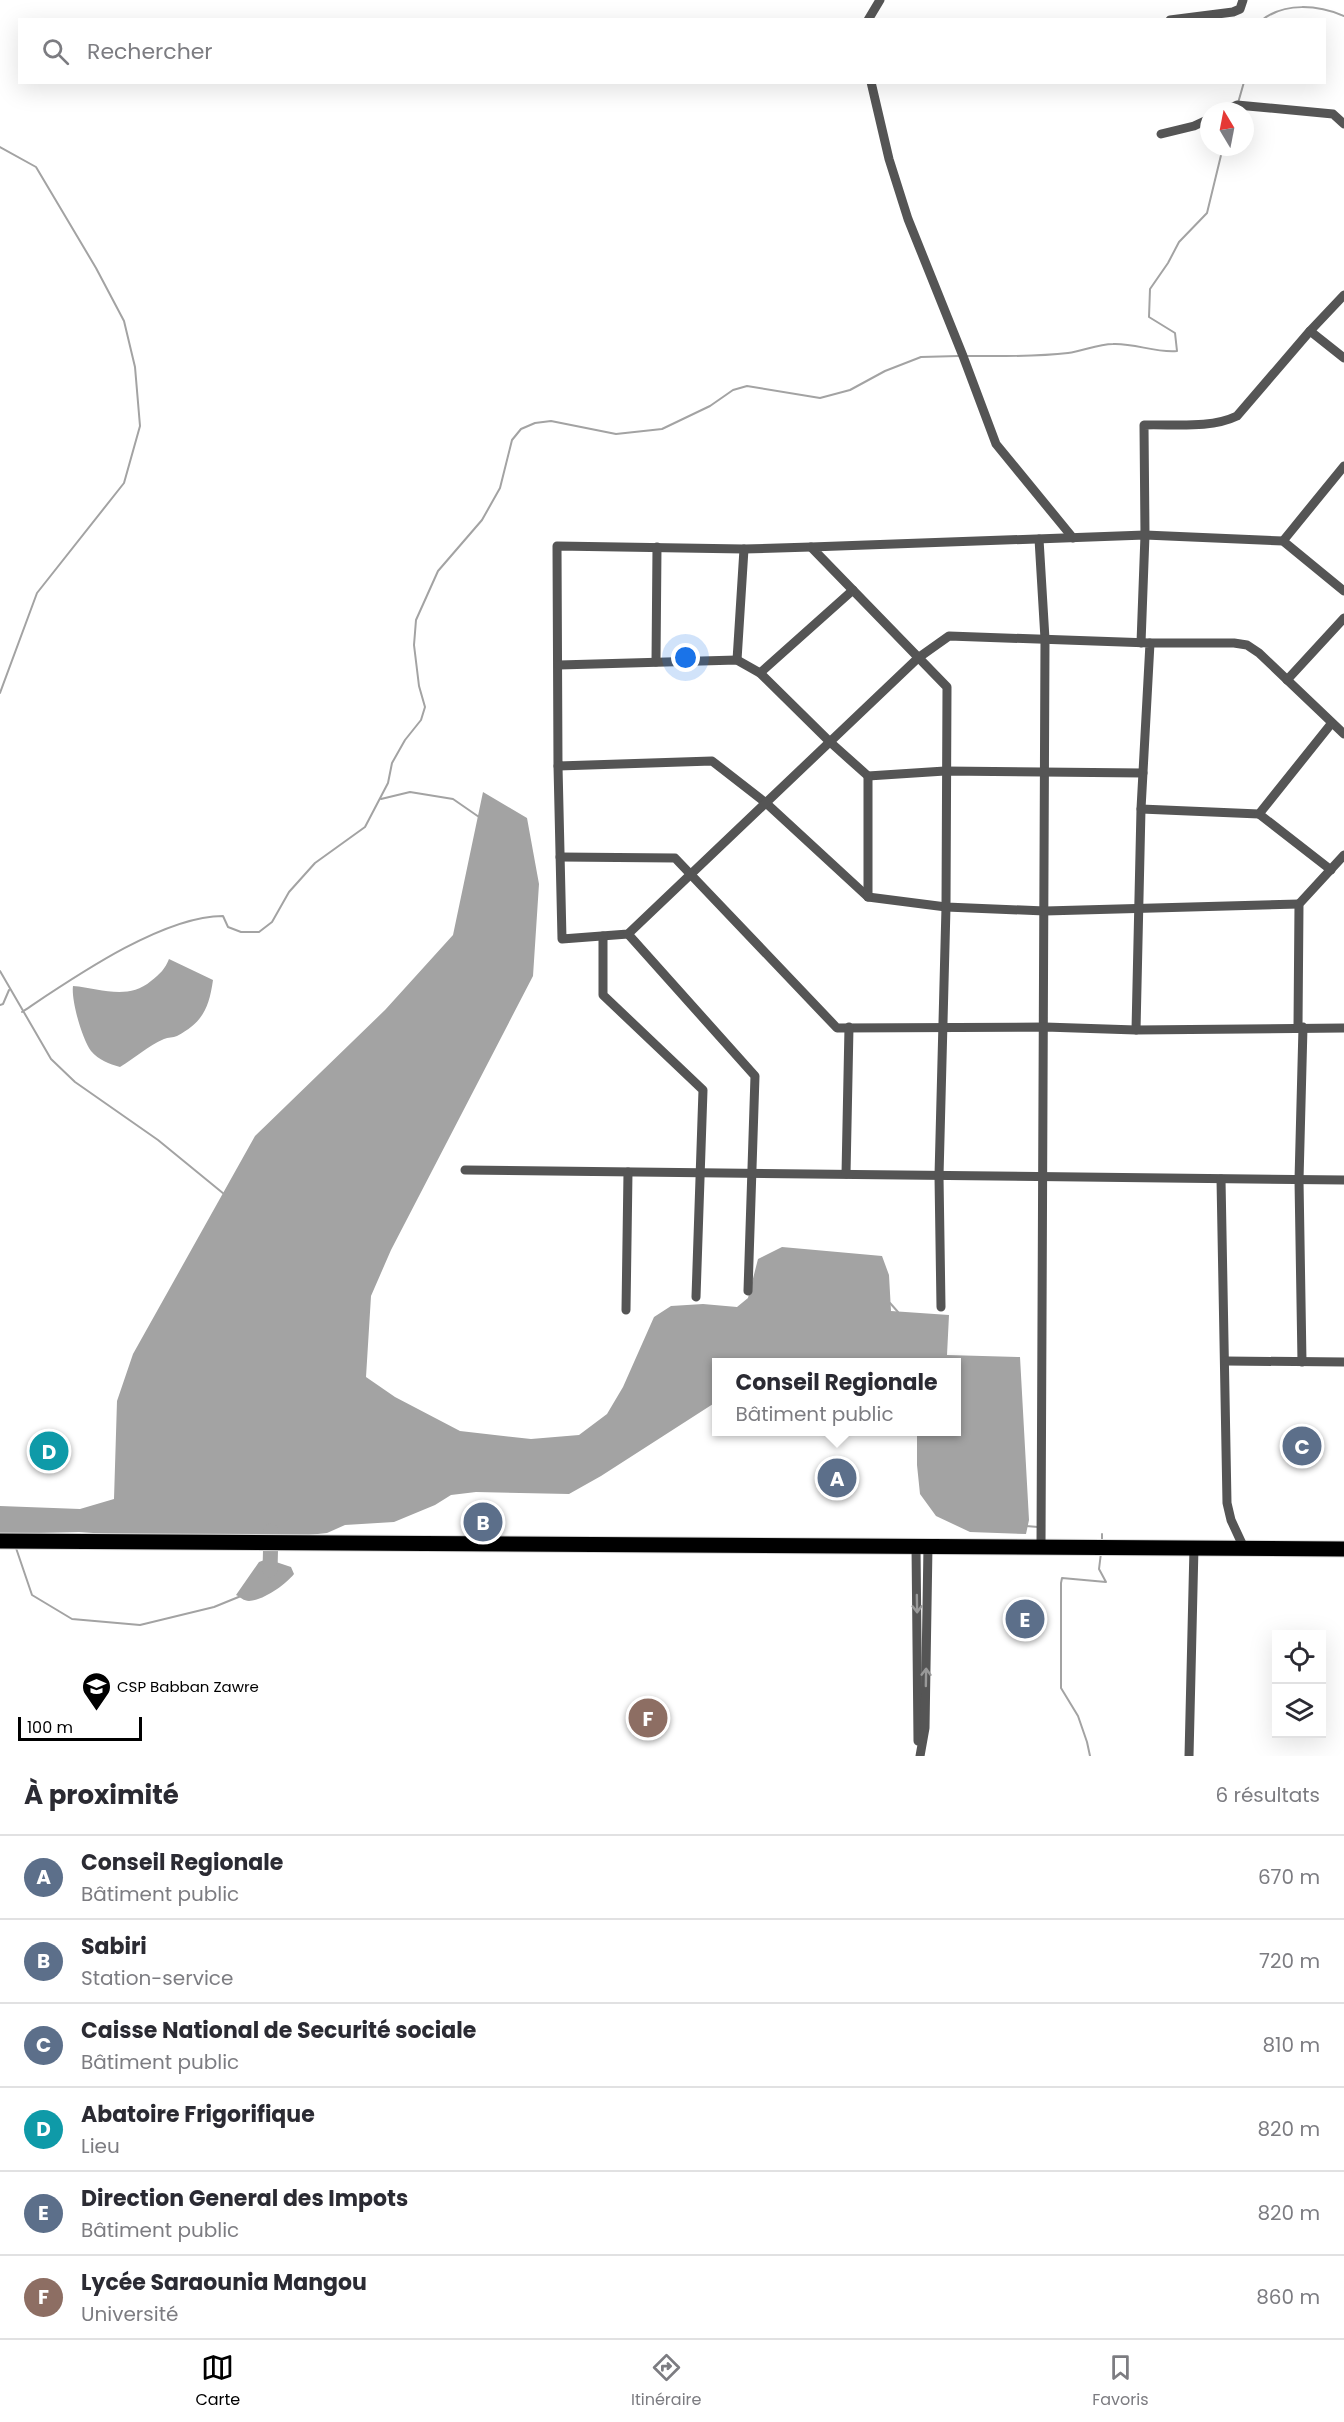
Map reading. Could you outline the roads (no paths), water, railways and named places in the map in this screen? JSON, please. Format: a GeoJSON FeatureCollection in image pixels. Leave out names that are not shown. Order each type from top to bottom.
{"type":"FeatureCollection","features":[{"type":"Feature","properties":{"kind":"highway"},"geometry":{"type":"LineString","coordinates":[[0,1541],[922,1546],[1041,1539],[1194,1547],[1344,1549]]}},
{"type":"Feature","properties":{"kind":"street"},"geometry":{"type":"LineString","coordinates":[[869,18],[880,0]]}},
{"type":"Feature","properties":{"kind":"street"},"geometry":{"type":"LineString","coordinates":[[1186,18],[1233,12],[1240,9],[1243,0]]}},
{"type":"Feature","properties":{"kind":"street"},"geometry":{"type":"LineString","coordinates":[[871,84],[889,159],[908,219],[996,444],[1072,538]]}},
{"type":"Feature","properties":{"kind":"street"},"geometry":{"type":"LineString","coordinates":[[1254,107],[1333,114],[1344,124]]}},
{"type":"Feature","properties":{"kind":"street"},"geometry":{"type":"LineString","coordinates":[[1161,134],[1200,123]]}},
{"type":"Feature","properties":{"kind":"street"},"geometry":{"type":"LineString","coordinates":[[1136,1030],[1146,643],[1144,425],[1211,424],[1225,422],[1237,416],[1344,295]]}},
{"type":"Feature","properties":{"kind":"street"},"geometry":{"type":"LineString","coordinates":[[1310,331],[1344,358]]}},
{"type":"Feature","properties":{"kind":"street"},"geometry":{"type":"LineString","coordinates":[[1283,541],[1344,466]]}},
{"type":"Feature","properties":{"kind":"street"},"geometry":{"type":"LineString","coordinates":[[1344,591],[1283,541],[1145,535],[744,549],[558,546],[558,766],[562,939],[628,934],[918,658],[949,636],[1247,645],[1344,734]]}},
{"type":"Feature","properties":{"kind":"street"},"geometry":{"type":"LineString","coordinates":[[1039,539],[1045,639],[1041,1539]]}},
{"type":"Feature","properties":{"kind":"street"},"geometry":{"type":"LineString","coordinates":[[656,662],[657,547]]}},
{"type":"Feature","properties":{"kind":"street"},"geometry":{"type":"LineString","coordinates":[[811,547],[947,687],[946,907],[939,1176],[941,1307]]}},
{"type":"Feature","properties":{"kind":"street"},"geometry":{"type":"LineString","coordinates":[[737,660],[744,549]]}},
{"type":"Feature","properties":{"kind":"street"},"geometry":{"type":"LineString","coordinates":[[760,672],[853,590]]}},
{"type":"Feature","properties":{"kind":"street"},"geometry":{"type":"LineString","coordinates":[[1287,680],[1344,618]]}},
{"type":"Feature","properties":{"kind":"street"},"geometry":{"type":"LineString","coordinates":[[558,666],[737,660],[760,672],[830,742],[868,776],[945,771],[1143,773]]}},
{"type":"Feature","properties":{"kind":"street"},"geometry":{"type":"LineString","coordinates":[[1259,814],[1331,724]]}},
{"type":"Feature","properties":{"kind":"street"},"geometry":{"type":"LineString","coordinates":[[558,766],[712,761],[766,803],[868,897],[946,907],[1045,911],[1299,904]]}},
{"type":"Feature","properties":{"kind":"street"},"geometry":{"type":"LineString","coordinates":[[868,776],[868,897]]}},
{"type":"Feature","properties":{"kind":"street"},"geometry":{"type":"LineString","coordinates":[[1141,809],[1259,814],[1331,870]]}},
{"type":"Feature","properties":{"kind":"street"},"geometry":{"type":"LineString","coordinates":[[1302,1362],[1299,1180],[1301,1027],[1299,904],[1344,855]]}},
{"type":"Feature","properties":{"kind":"street"},"geometry":{"type":"LineString","coordinates":[[560,857],[675,858],[837,1028],[1044,1027],[1136,1030],[1344,1028]]}},
{"type":"Feature","properties":{"kind":"street"},"geometry":{"type":"LineString","coordinates":[[628,934],[755,1076],[748,1291]]}},
{"type":"Feature","properties":{"kind":"street"},"geometry":{"type":"LineString","coordinates":[[603,936],[603,995],[703,1090],[696,1297]]}},
{"type":"Feature","properties":{"kind":"street"},"geometry":{"type":"LineString","coordinates":[[846,1174],[849,1027]]}},
{"type":"Feature","properties":{"kind":"street"},"geometry":{"type":"LineString","coordinates":[[465,1170],[1344,1180]]}},
{"type":"Feature","properties":{"kind":"street"},"geometry":{"type":"LineString","coordinates":[[626,1310],[628,1172]]}},
{"type":"Feature","properties":{"kind":"street"},"geometry":{"type":"LineString","coordinates":[[1221,1179],[1227,1503],[1231,1520],[1244,1548]]}},
{"type":"Feature","properties":{"kind":"street"},"geometry":{"type":"LineString","coordinates":[[1226,1361],[1344,1362]]}},
{"type":"Feature","properties":{"kind":"street"},"geometry":{"type":"LineString","coordinates":[[920,1756],[925,1728],[922,1546]]}},
{"type":"Feature","properties":{"kind":"street"},"geometry":{"type":"LineString","coordinates":[[1189,1756],[1194,1547]]}},
{"type":"Feature","properties":{"kind":"waterway"},"geometry":{"type":"LineString","coordinates":[[1265,18],[1281,10],[1302,7],[1323,9],[1344,16]]}},
{"type":"Feature","properties":{"kind":"waterway"},"geometry":{"type":"LineString","coordinates":[[1238,102],[1243,84]]}},
{"type":"Feature","properties":{"kind":"waterway"},"geometry":{"type":"LineString","coordinates":[[0,147],[36,167],[96,268],[124,321],[135,367],[140,426],[124,483],[37,593],[0,693]]}},
{"type":"Feature","properties":{"kind":"waterway"},"geometry":{"type":"LineString","coordinates":[[967,356],[1056,354],[1113,344],[1177,351],[1175,333],[1149,317],[1150,289],[1179,242],[1207,213],[1221,156]]}},
{"type":"Feature","properties":{"kind":"waterway"},"geometry":{"type":"LineString","coordinates":[[22,1012],[119,951],[173,926],[223,916],[228,927],[241,932],[259,932],[272,922],[289,892],[315,863],[365,827],[388,783],[392,763],[405,740],[421,720],[425,707],[419,686],[414,645],[416,620],[438,571],[482,520],[500,488],[512,440],[521,429],[535,423],[551,421],[616,434],[662,429],[710,406],[733,390],[747,386],[820,398],[850,390],[885,371],[921,357],[958,356]]}},
{"type":"Feature","properties":{"kind":"waterway"},"geometry":{"type":"LineString","coordinates":[[381,799],[410,792],[453,799],[479,817]]}},
{"type":"Feature","properties":{"kind":"waterway"},"geometry":{"type":"LineString","coordinates":[[0,971],[51,1059],[75,1082],[158,1140],[224,1194]]}},
{"type":"Feature","properties":{"kind":"waterway"},"geometry":{"type":"LineString","coordinates":[[0,1005],[3,1004],[9,990]]}},
{"type":"Feature","properties":{"kind":"waterway"},"geometry":{"type":"LineString","coordinates":[[890,1303],[898,1312]]}},
{"type":"Feature","properties":{"kind":"waterway"},"geometry":{"type":"LineString","coordinates":[[1026,1526],[1038,1527]]}},
{"type":"Feature","properties":{"kind":"waterway"},"geometry":{"type":"LineString","coordinates":[[270,1570],[271,1531]]}},
{"type":"Feature","properties":{"kind":"waterway"},"geometry":{"type":"LineString","coordinates":[[1102,1534],[1102,1541]]}},
{"type":"Feature","properties":{"kind":"waterway"},"geometry":{"type":"LineString","coordinates":[[16,1548],[32,1595],[72,1619],[140,1625],[214,1607],[241,1596]]}},
{"type":"Feature","properties":{"kind":"waterway"},"geometry":{"type":"LineString","coordinates":[[1090,1756],[1078,1716],[1061,1688],[1061,1583],[1062,1578],[1106,1582],[1099,1569],[1101,1553]]}},
{"type":"Feature","properties":{"kind":"place","name":"Caisse National de Securité sociale"},"geometry":{"type":"Point","coordinates":[1302,1446]}},
{"type":"Feature","properties":{"kind":"place","name":"Abatoire Frigorifique"},"geometry":{"type":"Point","coordinates":[49,1451]}},
{"type":"Feature","properties":{"kind":"place","name":"Conseil Regionale"},"geometry":{"type":"Point","coordinates":[837,1478]}},
{"type":"Feature","properties":{"kind":"place","name":"Sabiri"},"geometry":{"type":"Point","coordinates":[483,1522]}},
{"type":"Feature","properties":{"kind":"place","name":"Direction General des Impots"},"geometry":{"type":"Point","coordinates":[1025,1619]}},
{"type":"Feature","properties":{"kind":"place","name":"CSP Babban Zawre"},"geometry":{"type":"Point","coordinates":[96,1712]}},
{"type":"Feature","properties":{"kind":"place","name":"Lycée Saraounia Mangou"},"geometry":{"type":"Point","coordinates":[648,1718]}}]}
